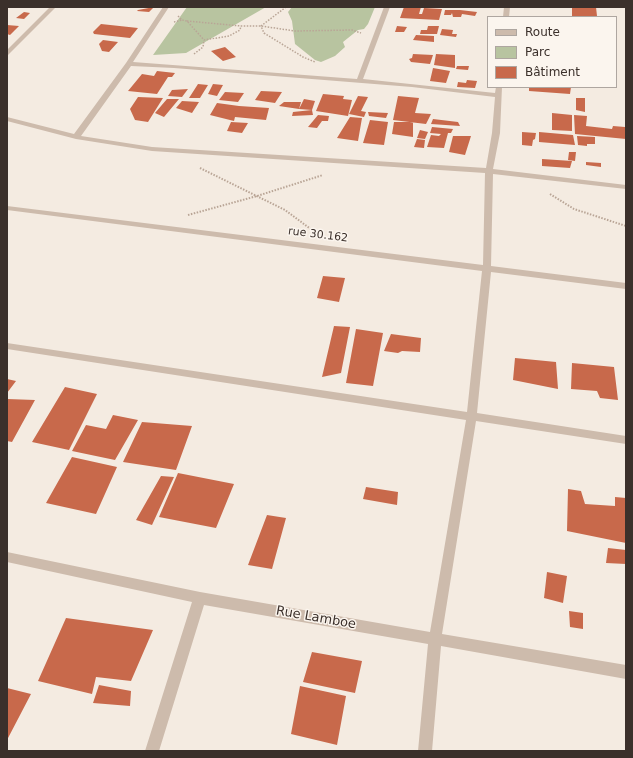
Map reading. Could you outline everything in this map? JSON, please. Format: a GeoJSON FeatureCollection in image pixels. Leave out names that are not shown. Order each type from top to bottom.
{"type":"FeatureCollection","features":[{"type":"Feature","properties":{"kind":"street"},"geometry":{"type":"LineString","coordinates":[[8,51],[53,7]]}},
{"type":"Feature","properties":{"kind":"street"},"geometry":{"type":"LineString","coordinates":[[76,137],[129,64],[166,7]]}},
{"type":"Feature","properties":{"kind":"street"},"geometry":{"type":"LineString","coordinates":[[359,81],[386,7]]}},
{"type":"Feature","properties":{"kind":"street"},"geometry":{"type":"LineString","coordinates":[[129,64],[174,66],[498,91],[496,133],[489,172],[487,268],[472,416],[435,638],[425,751]]}},
{"type":"Feature","properties":{"kind":"street"},"geometry":{"type":"LineString","coordinates":[[7,119],[76,137],[119,145],[170,151],[489,172],[626,187]]}},
{"type":"Feature","properties":{"kind":"street","name":"rue 30.162"},"geometry":{"type":"LineString","coordinates":[[7,208],[626,286]]}},
{"type":"Feature","properties":{"kind":"street"},"geometry":{"type":"LineString","coordinates":[[7,346],[626,440]]}},
{"type":"Feature","properties":{"kind":"street","name":"Rue Lamboe"},"geometry":{"type":"LineString","coordinates":[[7,557],[200,598],[626,672]]}},
{"type":"Feature","properties":{"kind":"street"},"geometry":{"type":"LineString","coordinates":[[152,751],[200,598]]}},
{"type":"Feature","properties":{"kind":"path"},"geometry":{"type":"LineString","coordinates":[[261,26],[286,7]]}},
{"type":"Feature","properties":{"kind":"path"},"geometry":{"type":"LineString","coordinates":[[175,14],[182,20]]}},
{"type":"Feature","properties":{"kind":"path"},"geometry":{"type":"LineString","coordinates":[[152,29],[182,20],[241,26],[261,26],[295,31],[352,30],[364,34]]}},
{"type":"Feature","properties":{"kind":"path"},"geometry":{"type":"LineString","coordinates":[[187,21],[204,40],[203,47],[191,55]]}},
{"type":"Feature","properties":{"kind":"path"},"geometry":{"type":"LineString","coordinates":[[204,40],[229,36],[240,30],[241,26]]}},
{"type":"Feature","properties":{"kind":"path"},"geometry":{"type":"LineString","coordinates":[[261,26],[264,33],[303,57],[318,63]]}},
{"type":"Feature","properties":{"kind":"path"},"geometry":{"type":"LineString","coordinates":[[170,151],[285,210],[304,224],[319,238],[322,247]]}},
{"type":"Feature","properties":{"kind":"path"},"geometry":{"type":"LineString","coordinates":[[181,217],[325,175]]}},
{"type":"Feature","properties":{"kind":"path"},"geometry":{"type":"LineString","coordinates":[[548,192],[574,209],[626,226]]}},
{"type":"Feature","properties":{"kind":"green space"},"geometry":{"type":"Polygon","coordinates":[[[187,7],[266,7],[186,53],[153,55],[187,7]]]}},
{"type":"Feature","properties":{"kind":"green space"},"geometry":{"type":"Polygon","coordinates":[[[292,7],[375,7],[368,24],[364,29],[358,30],[343,42],[345,47],[335,56],[321,62],[315,60],[295,44],[292,21],[288,12],[292,7]]]}},
{"type":"Feature","properties":{"kind":"building"},"geometry":{"type":"Polygon","coordinates":[[[154,7],[149,12],[137,11],[138,10],[154,7]]]}},
{"type":"Feature","properties":{"kind":"building"},"geometry":{"type":"Polygon","coordinates":[[[404,7],[421,7],[419,14],[422,14],[424,8],[442,9],[439,20],[400,18],[404,7]]]}},
{"type":"Feature","properties":{"kind":"building"},"geometry":{"type":"Polygon","coordinates":[[[572,7],[596,7],[597,16],[572,16],[572,7]]]}},
{"type":"Feature","properties":{"kind":"building"},"geometry":{"type":"Polygon","coordinates":[[[445,10],[477,12],[475,16],[462,14],[461,17],[453,17],[452,13],[451,15],[444,15],[445,10]]]}},
{"type":"Feature","properties":{"kind":"building"},"geometry":{"type":"Polygon","coordinates":[[[24,12],[30,13],[24,19],[16,18],[24,12]]]}},
{"type":"Feature","properties":{"kind":"building"},"geometry":{"type":"Polygon","coordinates":[[[101,24],[138,28],[130,38],[94,34],[93,32],[101,24]]]}},
{"type":"Feature","properties":{"kind":"building"},"geometry":{"type":"Polygon","coordinates":[[[7,25],[19,26],[10,35],[7,34],[7,25]]]}},
{"type":"Feature","properties":{"kind":"building"},"geometry":{"type":"Polygon","coordinates":[[[397,26],[407,27],[404,32],[395,32],[397,26]]]}},
{"type":"Feature","properties":{"kind":"building"},"geometry":{"type":"Polygon","coordinates":[[[428,26],[439,26],[437,34],[420,34],[421,30],[427,30],[428,26]]]}},
{"type":"Feature","properties":{"kind":"building"},"geometry":{"type":"Polygon","coordinates":[[[442,29],[453,30],[452,34],[457,34],[456,37],[440,35],[442,29]]]}},
{"type":"Feature","properties":{"kind":"building"},"geometry":{"type":"Polygon","coordinates":[[[416,35],[434,36],[434,42],[413,40],[416,35]]]}},
{"type":"Feature","properties":{"kind":"building"},"geometry":{"type":"Polygon","coordinates":[[[103,40],[118,42],[109,52],[102,51],[99,44],[103,40]]]}},
{"type":"Feature","properties":{"kind":"building"},"geometry":{"type":"Polygon","coordinates":[[[225,47],[236,57],[223,61],[211,51],[225,47]]]}},
{"type":"Feature","properties":{"kind":"building"},"geometry":{"type":"Polygon","coordinates":[[[413,54],[433,55],[430,64],[411,62],[409,59],[412,58],[413,54]]]}},
{"type":"Feature","properties":{"kind":"building"},"geometry":{"type":"Polygon","coordinates":[[[436,54],[455,55],[455,68],[434,65],[436,54]]]}},
{"type":"Feature","properties":{"kind":"building"},"geometry":{"type":"Polygon","coordinates":[[[457,66],[469,66],[468,70],[456,69],[457,66]]]}},
{"type":"Feature","properties":{"kind":"building"},"geometry":{"type":"Polygon","coordinates":[[[433,68],[450,71],[446,83],[430,81],[433,68]]]}},
{"type":"Feature","properties":{"kind":"building"},"geometry":{"type":"Polygon","coordinates":[[[157,71],[175,73],[172,77],[168,77],[157,94],[128,91],[142,74],[154,76],[157,71]]]}},
{"type":"Feature","properties":{"kind":"building"},"geometry":{"type":"Polygon","coordinates":[[[467,80],[477,81],[475,88],[457,87],[458,82],[466,83],[467,80]]]}},
{"type":"Feature","properties":{"kind":"building"},"geometry":{"type":"Polygon","coordinates":[[[198,84],[208,85],[200,98],[189,98],[198,84]]]}},
{"type":"Feature","properties":{"kind":"building"},"geometry":{"type":"Polygon","coordinates":[[[213,84],[223,85],[217,96],[208,94],[213,84]]]}},
{"type":"Feature","properties":{"kind":"building"},"geometry":{"type":"Polygon","coordinates":[[[529,88],[571,88],[570,94],[529,91],[529,88]]]}},
{"type":"Feature","properties":{"kind":"building"},"geometry":{"type":"Polygon","coordinates":[[[188,89],[182,97],[168,96],[172,90],[188,89]]]}},
{"type":"Feature","properties":{"kind":"building"},"geometry":{"type":"Polygon","coordinates":[[[261,91],[282,92],[275,103],[255,100],[261,91]]]}},
{"type":"Feature","properties":{"kind":"building"},"geometry":{"type":"Polygon","coordinates":[[[225,92],[244,93],[238,102],[219,100],[225,92]]]}},
{"type":"Feature","properties":{"kind":"building"},"geometry":{"type":"Polygon","coordinates":[[[323,94],[344,96],[343,99],[352,100],[348,116],[316,111],[323,94]]]}},
{"type":"Feature","properties":{"kind":"building"},"geometry":{"type":"Polygon","coordinates":[[[358,96],[368,97],[361,111],[366,112],[364,117],[349,114],[358,96]]]}},
{"type":"Feature","properties":{"kind":"building"},"geometry":{"type":"Polygon","coordinates":[[[398,96],[419,98],[415,113],[431,114],[426,124],[393,120],[398,96]]]}},
{"type":"Feature","properties":{"kind":"building"},"geometry":{"type":"Polygon","coordinates":[[[138,97],[163,98],[148,122],[135,120],[130,109],[138,97]]]}},
{"type":"Feature","properties":{"kind":"building"},"geometry":{"type":"Polygon","coordinates":[[[576,98],[585,98],[585,112],[576,110],[576,98]]]}},
{"type":"Feature","properties":{"kind":"building"},"geometry":{"type":"Polygon","coordinates":[[[167,99],[179,99],[164,117],[155,113],[167,99]]]}},
{"type":"Feature","properties":{"kind":"building"},"geometry":{"type":"Polygon","coordinates":[[[304,99],[315,101],[312,110],[299,109],[304,99]]]}},
{"type":"Feature","properties":{"kind":"building"},"geometry":{"type":"Polygon","coordinates":[[[182,101],[199,102],[192,113],[176,108],[182,101]]]}},
{"type":"Feature","properties":{"kind":"building"},"geometry":{"type":"Polygon","coordinates":[[[284,102],[301,102],[299,109],[279,106],[284,102]]]}},
{"type":"Feature","properties":{"kind":"building"},"geometry":{"type":"Polygon","coordinates":[[[217,103],[269,108],[266,120],[235,117],[234,121],[210,115],[217,103]]]}},
{"type":"Feature","properties":{"kind":"building"},"geometry":{"type":"Polygon","coordinates":[[[312,110],[313,115],[292,116],[293,112],[312,110]]]}},
{"type":"Feature","properties":{"kind":"building"},"geometry":{"type":"Polygon","coordinates":[[[368,112],[388,113],[386,118],[369,116],[368,112]]]}},
{"type":"Feature","properties":{"kind":"building"},"geometry":{"type":"Polygon","coordinates":[[[552,113],[572,115],[572,131],[552,130],[552,113]]]}},
{"type":"Feature","properties":{"kind":"building"},"geometry":{"type":"Polygon","coordinates":[[[318,115],[329,116],[328,121],[322,121],[317,128],[308,127],[318,115]]]}},
{"type":"Feature","properties":{"kind":"building"},"geometry":{"type":"Polygon","coordinates":[[[574,115],[587,116],[586,126],[612,129],[613,126],[625,127],[626,139],[575,134],[574,115]]]}},
{"type":"Feature","properties":{"kind":"building"},"geometry":{"type":"Polygon","coordinates":[[[350,117],[362,118],[358,141],[337,138],[350,117]]]}},
{"type":"Feature","properties":{"kind":"building"},"geometry":{"type":"Polygon","coordinates":[[[433,119],[458,122],[460,126],[431,124],[433,119]]]}},
{"type":"Feature","properties":{"kind":"building"},"geometry":{"type":"Polygon","coordinates":[[[370,120],[388,122],[384,145],[363,143],[370,120]]]}},
{"type":"Feature","properties":{"kind":"building"},"geometry":{"type":"Polygon","coordinates":[[[231,122],[248,123],[242,133],[227,131],[231,122]]]}},
{"type":"Feature","properties":{"kind":"building"},"geometry":{"type":"Polygon","coordinates":[[[394,122],[413,122],[413,137],[392,134],[394,122]]]}},
{"type":"Feature","properties":{"kind":"building"},"geometry":{"type":"Polygon","coordinates":[[[432,127],[453,129],[451,133],[448,133],[444,148],[427,147],[431,135],[439,136],[441,134],[430,133],[432,127]]]}},
{"type":"Feature","properties":{"kind":"building"},"geometry":{"type":"Polygon","coordinates":[[[420,130],[428,132],[425,139],[417,138],[420,130]]]}},
{"type":"Feature","properties":{"kind":"building"},"geometry":{"type":"Polygon","coordinates":[[[522,132],[536,133],[532,146],[522,145],[522,132]]]}},
{"type":"Feature","properties":{"kind":"building"},"geometry":{"type":"Polygon","coordinates":[[[539,132],[573,135],[575,145],[539,142],[539,132]]]}},
{"type":"Feature","properties":{"kind":"building"},"geometry":{"type":"Polygon","coordinates":[[[453,136],[471,136],[465,155],[449,152],[453,136]]]}},
{"type":"Feature","properties":{"kind":"building"},"geometry":{"type":"Polygon","coordinates":[[[577,136],[595,137],[595,144],[587,144],[587,146],[578,145],[577,136]]]}},
{"type":"Feature","properties":{"kind":"building"},"geometry":{"type":"Polygon","coordinates":[[[417,139],[425,140],[424,148],[414,147],[417,139]]]}},
{"type":"Feature","properties":{"kind":"building"},"geometry":{"type":"Polygon","coordinates":[[[569,152],[576,152],[575,161],[568,160],[569,152]]]}},
{"type":"Feature","properties":{"kind":"building"},"geometry":{"type":"Polygon","coordinates":[[[542,159],[572,161],[570,168],[542,166],[542,159]]]}},
{"type":"Feature","properties":{"kind":"building"},"geometry":{"type":"Polygon","coordinates":[[[586,162],[601,163],[601,167],[586,165],[586,162]]]}},
{"type":"Feature","properties":{"kind":"building"},"geometry":{"type":"Polygon","coordinates":[[[323,276],[345,278],[339,302],[317,298],[323,276]]]}},
{"type":"Feature","properties":{"kind":"building"},"geometry":{"type":"Polygon","coordinates":[[[334,326],[350,327],[341,373],[322,377],[334,326]]]}},
{"type":"Feature","properties":{"kind":"building"},"geometry":{"type":"Polygon","coordinates":[[[356,329],[383,333],[373,386],[346,383],[356,329]]]}},
{"type":"Feature","properties":{"kind":"building"},"geometry":{"type":"Polygon","coordinates":[[[391,334],[421,338],[420,352],[402,351],[398,353],[384,351],[391,334]]]}},
{"type":"Feature","properties":{"kind":"building"},"geometry":{"type":"Polygon","coordinates":[[[515,358],[556,362],[558,389],[513,380],[515,358]]]}},
{"type":"Feature","properties":{"kind":"building"},"geometry":{"type":"Polygon","coordinates":[[[572,363],[614,367],[618,400],[600,398],[597,391],[571,389],[572,363]]]}},
{"type":"Feature","properties":{"kind":"building"},"geometry":{"type":"Polygon","coordinates":[[[7,379],[16,381],[7,393],[7,379]]]}},
{"type":"Feature","properties":{"kind":"building"},"geometry":{"type":"Polygon","coordinates":[[[65,387],[97,394],[69,450],[32,442],[65,387]]]}},
{"type":"Feature","properties":{"kind":"building"},"geometry":{"type":"Polygon","coordinates":[[[7,399],[35,400],[12,442],[7,441],[7,399]]]}},
{"type":"Feature","properties":{"kind":"building"},"geometry":{"type":"Polygon","coordinates":[[[113,415],[138,420],[115,460],[72,451],[86,425],[106,429],[113,415]]]}},
{"type":"Feature","properties":{"kind":"building"},"geometry":{"type":"Polygon","coordinates":[[[142,422],[192,426],[176,470],[123,462],[142,422]]]}},
{"type":"Feature","properties":{"kind":"building"},"geometry":{"type":"Polygon","coordinates":[[[72,457],[117,467],[96,514],[46,503],[72,457]]]}},
{"type":"Feature","properties":{"kind":"building"},"geometry":{"type":"Polygon","coordinates":[[[178,473],[234,484],[216,528],[159,517],[178,473]]]}},
{"type":"Feature","properties":{"kind":"building"},"geometry":{"type":"Polygon","coordinates":[[[161,476],[174,477],[152,525],[136,520],[161,476]]]}},
{"type":"Feature","properties":{"kind":"building"},"geometry":{"type":"Polygon","coordinates":[[[366,487],[398,492],[397,505],[363,499],[366,487]]]}},
{"type":"Feature","properties":{"kind":"building"},"geometry":{"type":"Polygon","coordinates":[[[568,489],[581,491],[585,504],[615,506],[615,497],[626,498],[626,543],[567,531],[568,489]]]}},
{"type":"Feature","properties":{"kind":"building"},"geometry":{"type":"Polygon","coordinates":[[[267,515],[286,518],[272,569],[248,565],[267,515]]]}},
{"type":"Feature","properties":{"kind":"building"},"geometry":{"type":"Polygon","coordinates":[[[608,548],[626,550],[626,564],[606,563],[608,548]]]}},
{"type":"Feature","properties":{"kind":"building"},"geometry":{"type":"Polygon","coordinates":[[[547,572],[567,576],[563,603],[544,598],[547,572]]]}},
{"type":"Feature","properties":{"kind":"building"},"geometry":{"type":"Polygon","coordinates":[[[569,611],[583,613],[583,629],[570,627],[569,611]]]}},
{"type":"Feature","properties":{"kind":"building"},"geometry":{"type":"Polygon","coordinates":[[[66,618],[153,630],[131,681],[96,677],[92,694],[38,681],[66,618]]]}},
{"type":"Feature","properties":{"kind":"building"},"geometry":{"type":"Polygon","coordinates":[[[312,652],[362,661],[355,693],[303,682],[312,652]]]}},
{"type":"Feature","properties":{"kind":"building"},"geometry":{"type":"Polygon","coordinates":[[[99,685],[131,691],[130,706],[93,703],[99,685]]]}},
{"type":"Feature","properties":{"kind":"building"},"geometry":{"type":"Polygon","coordinates":[[[300,686],[346,696],[337,745],[291,734],[300,686]]]}},
{"type":"Feature","properties":{"kind":"building"},"geometry":{"type":"Polygon","coordinates":[[[7,688],[31,694],[7,740],[7,688]]]}}]}
